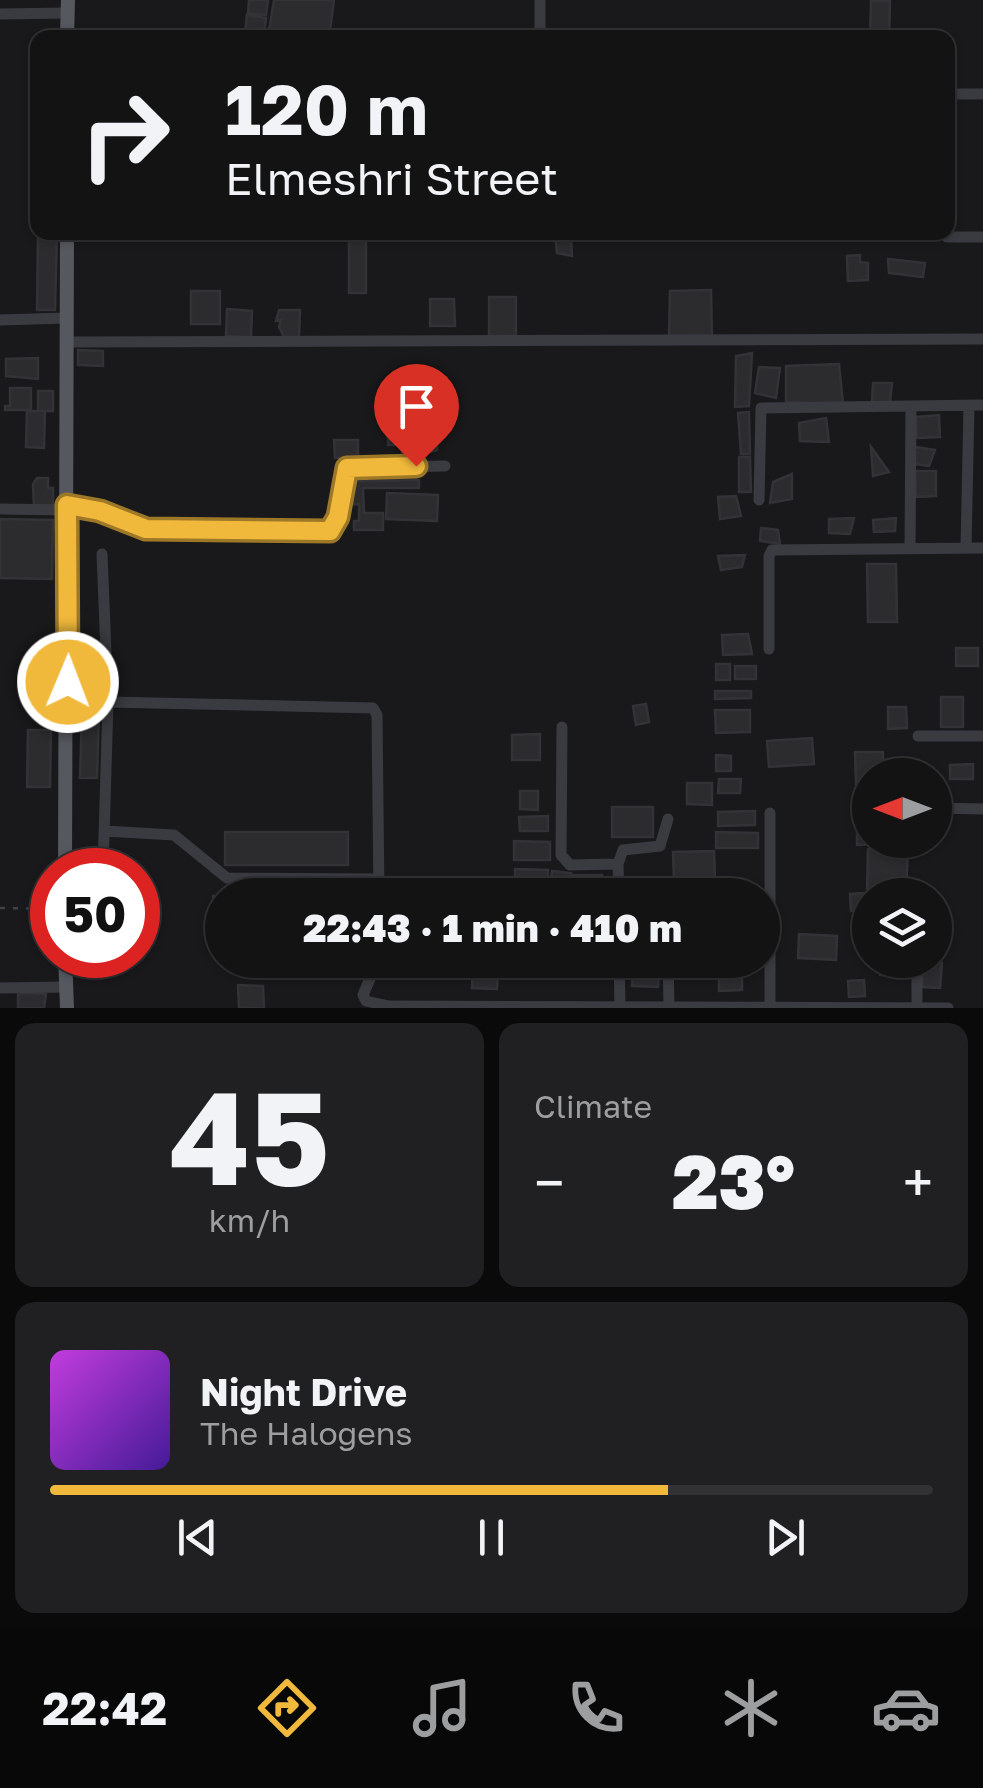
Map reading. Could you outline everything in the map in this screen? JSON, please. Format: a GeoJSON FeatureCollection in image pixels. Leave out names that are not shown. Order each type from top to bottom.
{"type":"FeatureCollection","features":[{"type":"Feature","properties":{"kind":"main road"},"geometry":{"type":"LineString","coordinates":[[65,848],[67,240]]}},
{"type":"Feature","properties":{"kind":"main road"},"geometry":{"type":"LineString","coordinates":[[66,978],[67,1008]]}},
{"type":"Feature","properties":{"kind":"street"},"geometry":{"type":"LineString","coordinates":[[540,0],[540,30]]}},
{"type":"Feature","properties":{"kind":"street"},"geometry":{"type":"LineString","coordinates":[[0,14],[68,6]]}},
{"type":"Feature","properties":{"kind":"street"},"geometry":{"type":"LineString","coordinates":[[955,94],[983,94]]}},
{"type":"Feature","properties":{"kind":"street"},"geometry":{"type":"LineString","coordinates":[[955,237],[983,237]]}},
{"type":"Feature","properties":{"kind":"street"},"geometry":{"type":"LineString","coordinates":[[0,320],[66,318]]}},
{"type":"Feature","properties":{"kind":"street"},"geometry":{"type":"LineString","coordinates":[[66,342],[983,339]]}},
{"type":"Feature","properties":{"kind":"street"},"geometry":{"type":"LineString","coordinates":[[966,548],[969,405]]}},
{"type":"Feature","properties":{"kind":"street"},"geometry":{"type":"LineString","coordinates":[[759,500],[760,408],[983,405]]}},
{"type":"Feature","properties":{"kind":"street"},"geometry":{"type":"LineString","coordinates":[[910,548],[911,406]]}},
{"type":"Feature","properties":{"kind":"street"},"geometry":{"type":"LineString","coordinates":[[0,508],[100,511],[146,529],[330,531],[338,517],[347,468],[446,466]]}},
{"type":"Feature","properties":{"kind":"street"},"geometry":{"type":"LineString","coordinates":[[769,649],[772,550],[983,548]]}},
{"type":"Feature","properties":{"kind":"street"},"geometry":{"type":"LineString","coordinates":[[102,554],[108,702],[104,848]]}},
{"type":"Feature","properties":{"kind":"street"},"geometry":{"type":"LineString","coordinates":[[108,702],[373,708],[377,715],[379,878]]}},
{"type":"Feature","properties":{"kind":"street"},"geometry":{"type":"LineString","coordinates":[[562,727],[560,840],[564,862],[618,864]]}},
{"type":"Feature","properties":{"kind":"street"},"geometry":{"type":"LineString","coordinates":[[918,736],[983,736]]}},
{"type":"Feature","properties":{"kind":"street"},"geometry":{"type":"LineString","coordinates":[[952,808],[983,809]]}},
{"type":"Feature","properties":{"kind":"street"},"geometry":{"type":"LineString","coordinates":[[770,814],[770,1006]]}},
{"type":"Feature","properties":{"kind":"street"},"geometry":{"type":"LineString","coordinates":[[618,878],[623,850],[660,846],[668,818]]}},
{"type":"Feature","properties":{"kind":"street"},"geometry":{"type":"LineString","coordinates":[[105,831],[174,835],[227,878]]}},
{"type":"Feature","properties":{"kind":"street"},"geometry":{"type":"LineString","coordinates":[[370,978],[363,995],[374,1004],[948,1008]]}},
{"type":"Feature","properties":{"kind":"street"},"geometry":{"type":"LineString","coordinates":[[620,978],[620,1005]]}},
{"type":"Feature","properties":{"kind":"street"},"geometry":{"type":"LineString","coordinates":[[668,978],[669,1005]]}},
{"type":"Feature","properties":{"kind":"street"},"geometry":{"type":"LineString","coordinates":[[916,978],[917,1008]]}},
{"type":"Feature","properties":{"kind":"street"},"geometry":{"type":"LineString","coordinates":[[0,988],[66,987]]}},
{"type":"Feature","properties":{"kind":"path"},"geometry":{"type":"LineString","coordinates":[[0,908],[30,909]]}},
{"type":"Feature","properties":{"kind":"building"},"geometry":{"type":"Polygon","coordinates":[[[249,0],[268,0],[266,15],[248,13],[249,0]]]}},
{"type":"Feature","properties":{"kind":"building"},"geometry":{"type":"Polygon","coordinates":[[[274,0],[334,0],[330,30],[269,30],[274,0]]]}},
{"type":"Feature","properties":{"kind":"building"},"geometry":{"type":"Polygon","coordinates":[[[871,0],[890,1],[889,30],[870,30],[871,0]]]}},
{"type":"Feature","properties":{"kind":"building"},"geometry":{"type":"Polygon","coordinates":[[[247,15],[266,18],[265,30],[245,30],[247,15]]]}},
{"type":"Feature","properties":{"kind":"building"},"geometry":{"type":"Polygon","coordinates":[[[38,240],[57,240],[55,310],[37,310],[38,240]]]}},
{"type":"Feature","properties":{"kind":"building"},"geometry":{"type":"Polygon","coordinates":[[[349,240],[366,240],[366,293],[349,293],[349,240]]]}},
{"type":"Feature","properties":{"kind":"building"},"geometry":{"type":"Polygon","coordinates":[[[556,240],[571,240],[572,256],[557,253],[556,240]]]}},
{"type":"Feature","properties":{"kind":"building"},"geometry":{"type":"Polygon","coordinates":[[[860,255],[860,262],[868,263],[868,280],[848,281],[847,256],[860,255]]]}},
{"type":"Feature","properties":{"kind":"building"},"geometry":{"type":"Polygon","coordinates":[[[888,259],[925,263],[923,277],[889,273],[888,259]]]}},
{"type":"Feature","properties":{"kind":"building"},"geometry":{"type":"Polygon","coordinates":[[[711,290],[712,337],[669,336],[670,291],[711,290]]]}},
{"type":"Feature","properties":{"kind":"building"},"geometry":{"type":"Polygon","coordinates":[[[191,291],[220,291],[220,324],[191,324],[191,291]]]}},
{"type":"Feature","properties":{"kind":"building"},"geometry":{"type":"Polygon","coordinates":[[[489,297],[516,297],[516,336],[489,337],[489,297]]]}},
{"type":"Feature","properties":{"kind":"building"},"geometry":{"type":"Polygon","coordinates":[[[430,299],[454,299],[455,326],[430,326],[430,299]]]}},
{"type":"Feature","properties":{"kind":"building"},"geometry":{"type":"Polygon","coordinates":[[[227,309],[252,311],[251,337],[226,336],[227,309]]]}},
{"type":"Feature","properties":{"kind":"building"},"geometry":{"type":"Polygon","coordinates":[[[279,310],[300,310],[299,337],[284,337],[279,327],[281,320],[276,321],[279,310]]]}},
{"type":"Feature","properties":{"kind":"building"},"geometry":{"type":"Polygon","coordinates":[[[78,350],[103,351],[103,366],[78,365],[78,350]]]}},
{"type":"Feature","properties":{"kind":"building"},"geometry":{"type":"Polygon","coordinates":[[[752,353],[749,406],[735,407],[736,356],[752,353]]]}},
{"type":"Feature","properties":{"kind":"building"},"geometry":{"type":"Polygon","coordinates":[[[38,358],[38,379],[6,376],[6,359],[38,358]]]}},
{"type":"Feature","properties":{"kind":"building"},"geometry":{"type":"Polygon","coordinates":[[[839,364],[843,404],[786,402],[786,366],[839,364]]]}},
{"type":"Feature","properties":{"kind":"building"},"geometry":{"type":"Polygon","coordinates":[[[759,367],[780,368],[776,398],[755,393],[759,367]]]}},
{"type":"Feature","properties":{"kind":"building"},"geometry":{"type":"Polygon","coordinates":[[[873,383],[892,383],[890,402],[872,402],[873,383]]]}},
{"type":"Feature","properties":{"kind":"building"},"geometry":{"type":"Polygon","coordinates":[[[10,388],[31,388],[31,410],[5,410],[5,406],[10,406],[10,388]]]}},
{"type":"Feature","properties":{"kind":"building"},"geometry":{"type":"Polygon","coordinates":[[[38,391],[53,391],[53,411],[38,411],[38,391]]]}},
{"type":"Feature","properties":{"kind":"building"},"geometry":{"type":"Polygon","coordinates":[[[27,411],[45,411],[44,448],[26,447],[27,411]]]}},
{"type":"Feature","properties":{"kind":"building"},"geometry":{"type":"Polygon","coordinates":[[[749,412],[750,454],[741,454],[738,413],[749,412]]]}},
{"type":"Feature","properties":{"kind":"building"},"geometry":{"type":"Polygon","coordinates":[[[939,415],[940,437],[917,438],[916,417],[939,415]]]}},
{"type":"Feature","properties":{"kind":"building"},"geometry":{"type":"Polygon","coordinates":[[[826,418],[829,442],[800,441],[799,423],[826,418]]]}},
{"type":"Feature","properties":{"kind":"building"},"geometry":{"type":"Polygon","coordinates":[[[407,424],[432,427],[429,443],[437,443],[437,450],[404,459],[400,445],[388,445],[388,437],[400,437],[400,430],[407,430],[407,424]]]}},
{"type":"Feature","properties":{"kind":"building"},"geometry":{"type":"Polygon","coordinates":[[[334,440],[358,440],[358,458],[335,458],[334,440]]]}},
{"type":"Feature","properties":{"kind":"building"},"geometry":{"type":"Polygon","coordinates":[[[871,447],[889,472],[873,476],[871,447]]]}},
{"type":"Feature","properties":{"kind":"building"},"geometry":{"type":"Polygon","coordinates":[[[915,447],[935,450],[929,466],[915,464],[915,447]]]}},
{"type":"Feature","properties":{"kind":"building"},"geometry":{"type":"Polygon","coordinates":[[[739,457],[750,457],[751,492],[739,492],[739,457]]]}},
{"type":"Feature","properties":{"kind":"building"},"geometry":{"type":"Polygon","coordinates":[[[915,471],[936,471],[936,496],[916,497],[915,471]]]}},
{"type":"Feature","properties":{"kind":"building"},"geometry":{"type":"Polygon","coordinates":[[[792,474],[792,499],[770,503],[773,482],[792,474]]]}},
{"type":"Feature","properties":{"kind":"building"},"geometry":{"type":"Polygon","coordinates":[[[37,478],[48,478],[48,488],[53,488],[53,508],[34,508],[33,484],[37,478]]]}},
{"type":"Feature","properties":{"kind":"building"},"geometry":{"type":"Polygon","coordinates":[[[419,480],[419,488],[363,488],[364,513],[383,513],[383,530],[354,530],[354,521],[359,521],[359,504],[348,505],[348,490],[354,489],[354,481],[419,480]]]}},
{"type":"Feature","properties":{"kind":"building"},"geometry":{"type":"Polygon","coordinates":[[[387,493],[438,495],[437,521],[386,519],[387,493]]]}},
{"type":"Feature","properties":{"kind":"building"},"geometry":{"type":"Polygon","coordinates":[[[736,496],[741,516],[720,519],[718,497],[736,496]]]}},
{"type":"Feature","properties":{"kind":"building"},"geometry":{"type":"Polygon","coordinates":[[[854,518],[850,534],[829,533],[829,519],[854,518]]]}},
{"type":"Feature","properties":{"kind":"building"},"geometry":{"type":"Polygon","coordinates":[[[896,518],[895,531],[874,532],[873,520],[896,518]]]}},
{"type":"Feature","properties":{"kind":"building"},"geometry":{"type":"Polygon","coordinates":[[[0,519],[53,520],[52,579],[0,578],[0,519]]]}},
{"type":"Feature","properties":{"kind":"building"},"geometry":{"type":"Polygon","coordinates":[[[761,528],[778,530],[780,544],[760,541],[761,528]]]}},
{"type":"Feature","properties":{"kind":"building"},"geometry":{"type":"Polygon","coordinates":[[[745,555],[742,567],[721,570],[718,556],[745,555]]]}},
{"type":"Feature","properties":{"kind":"building"},"geometry":{"type":"Polygon","coordinates":[[[867,564],[896,564],[897,622],[868,622],[867,564]]]}},
{"type":"Feature","properties":{"kind":"building"},"geometry":{"type":"Polygon","coordinates":[[[748,634],[752,654],[723,655],[722,635],[748,634]]]}},
{"type":"Feature","properties":{"kind":"building"},"geometry":{"type":"Polygon","coordinates":[[[956,648],[978,648],[978,666],[956,666],[956,648]]]}},
{"type":"Feature","properties":{"kind":"building"},"geometry":{"type":"Polygon","coordinates":[[[100,662],[100,700],[76,700],[75,663],[100,662]]]}},
{"type":"Feature","properties":{"kind":"building"},"geometry":{"type":"Polygon","coordinates":[[[716,664],[730,664],[730,680],[716,680],[716,664]]]}},
{"type":"Feature","properties":{"kind":"building"},"geometry":{"type":"Polygon","coordinates":[[[735,666],[756,666],[756,679],[735,679],[735,666]]]}},
{"type":"Feature","properties":{"kind":"building"},"geometry":{"type":"Polygon","coordinates":[[[715,691],[751,691],[751,698],[715,699],[715,691]]]}},
{"type":"Feature","properties":{"kind":"building"},"geometry":{"type":"Polygon","coordinates":[[[941,697],[963,697],[963,727],[941,727],[941,697]]]}},
{"type":"Feature","properties":{"kind":"building"},"geometry":{"type":"Polygon","coordinates":[[[646,704],[649,722],[636,725],[633,706],[646,704]]]}},
{"type":"Feature","properties":{"kind":"building"},"geometry":{"type":"Polygon","coordinates":[[[888,707],[906,707],[907,728],[888,729],[888,707]]]}},
{"type":"Feature","properties":{"kind":"building"},"geometry":{"type":"Polygon","coordinates":[[[715,710],[750,710],[750,732],[716,733],[715,710]]]}},
{"type":"Feature","properties":{"kind":"building"},"geometry":{"type":"Polygon","coordinates":[[[82,711],[99,711],[97,778],[80,778],[82,711]]]}},
{"type":"Feature","properties":{"kind":"building"},"geometry":{"type":"Polygon","coordinates":[[[28,730],[51,730],[50,787],[27,787],[28,730]]]}},
{"type":"Feature","properties":{"kind":"building"},"geometry":{"type":"Polygon","coordinates":[[[540,734],[540,760],[512,760],[512,735],[540,734]]]}},
{"type":"Feature","properties":{"kind":"building"},"geometry":{"type":"Polygon","coordinates":[[[812,738],[814,764],[769,767],[767,741],[812,738]]]}},
{"type":"Feature","properties":{"kind":"building"},"geometry":{"type":"Polygon","coordinates":[[[855,752],[883,752],[883,758],[855,758],[855,752]]]}},
{"type":"Feature","properties":{"kind":"building"},"geometry":{"type":"Polygon","coordinates":[[[716,755],[731,756],[731,771],[716,771],[716,755]]]}},
{"type":"Feature","properties":{"kind":"building"},"geometry":{"type":"Polygon","coordinates":[[[973,764],[973,779],[952,779],[952,765],[973,764]]]}},
{"type":"Feature","properties":{"kind":"building"},"geometry":{"type":"Polygon","coordinates":[[[719,779],[741,779],[740,793],[718,793],[719,779]]]}},
{"type":"Feature","properties":{"kind":"building"},"geometry":{"type":"Polygon","coordinates":[[[687,783],[712,783],[712,805],[687,804],[687,783]]]}},
{"type":"Feature","properties":{"kind":"building"},"geometry":{"type":"Polygon","coordinates":[[[520,791],[538,791],[538,810],[520,809],[520,791]]]}},
{"type":"Feature","properties":{"kind":"building"},"geometry":{"type":"Polygon","coordinates":[[[612,807],[653,807],[653,837],[612,837],[612,807]]]}},
{"type":"Feature","properties":{"kind":"building"},"geometry":{"type":"Polygon","coordinates":[[[755,811],[755,825],[718,826],[718,812],[755,811]]]}},
{"type":"Feature","properties":{"kind":"building"},"geometry":{"type":"Polygon","coordinates":[[[548,816],[548,831],[520,831],[519,817],[548,816]]]}},
{"type":"Feature","properties":{"kind":"building"},"geometry":{"type":"Polygon","coordinates":[[[225,832],[348,832],[348,865],[225,865],[225,832]]]}},
{"type":"Feature","properties":{"kind":"building"},"geometry":{"type":"Polygon","coordinates":[[[716,832],[758,833],[758,848],[716,848],[716,832]]]}},
{"type":"Feature","properties":{"kind":"building"},"geometry":{"type":"Polygon","coordinates":[[[514,841],[550,842],[550,860],[514,860],[514,841]]]}},
{"type":"Feature","properties":{"kind":"building"},"geometry":{"type":"Polygon","coordinates":[[[714,851],[715,878],[674,878],[673,852],[714,851]]]}},
{"type":"Feature","properties":{"kind":"building"},"geometry":{"type":"Polygon","coordinates":[[[868,858],[908,858],[907,878],[867,878],[868,858]]]}},
{"type":"Feature","properties":{"kind":"building"},"geometry":{"type":"Polygon","coordinates":[[[515,869],[548,870],[548,878],[515,878],[515,869]]]}},
{"type":"Feature","properties":{"kind":"building"},"geometry":{"type":"Polygon","coordinates":[[[552,871],[571,873],[571,878],[551,878],[552,871]]]}},
{"type":"Feature","properties":{"kind":"building"},"geometry":{"type":"Polygon","coordinates":[[[602,875],[602,878],[573,878],[602,875]]]}},
{"type":"Feature","properties":{"kind":"building"},"geometry":{"type":"Polygon","coordinates":[[[799,934],[837,936],[836,960],[798,958],[799,934]]]}},
{"type":"Feature","properties":{"kind":"building"},"geometry":{"type":"Polygon","coordinates":[[[472,978],[497,978],[497,989],[472,988],[472,978]]]}},
{"type":"Feature","properties":{"kind":"building"},"geometry":{"type":"Polygon","coordinates":[[[632,978],[659,978],[658,987],[632,986],[632,978]]]}},
{"type":"Feature","properties":{"kind":"building"},"geometry":{"type":"Polygon","coordinates":[[[719,978],[742,978],[742,990],[719,991],[719,978]]]}},
{"type":"Feature","properties":{"kind":"building"},"geometry":{"type":"Polygon","coordinates":[[[923,978],[941,978],[940,988],[922,987],[923,978]]]}},
{"type":"Feature","properties":{"kind":"building"},"geometry":{"type":"Polygon","coordinates":[[[864,980],[865,996],[849,997],[848,981],[864,980]]]}},
{"type":"Feature","properties":{"kind":"building"},"geometry":{"type":"Polygon","coordinates":[[[238,985],[263,986],[264,1008],[239,1008],[238,985]]]}},
{"type":"Feature","properties":{"kind":"building"},"geometry":{"type":"Polygon","coordinates":[[[18,993],[46,994],[44,1008],[18,1008],[18,993]]]}},
{"type":"Feature","properties":{"kind":"route"},"geometry":{"type":"LineString","coordinates":[[68,682],[67,505],[92,508],[146,529],[330,531],[338,517],[343,471],[352,466],[416,466]]}}]}
